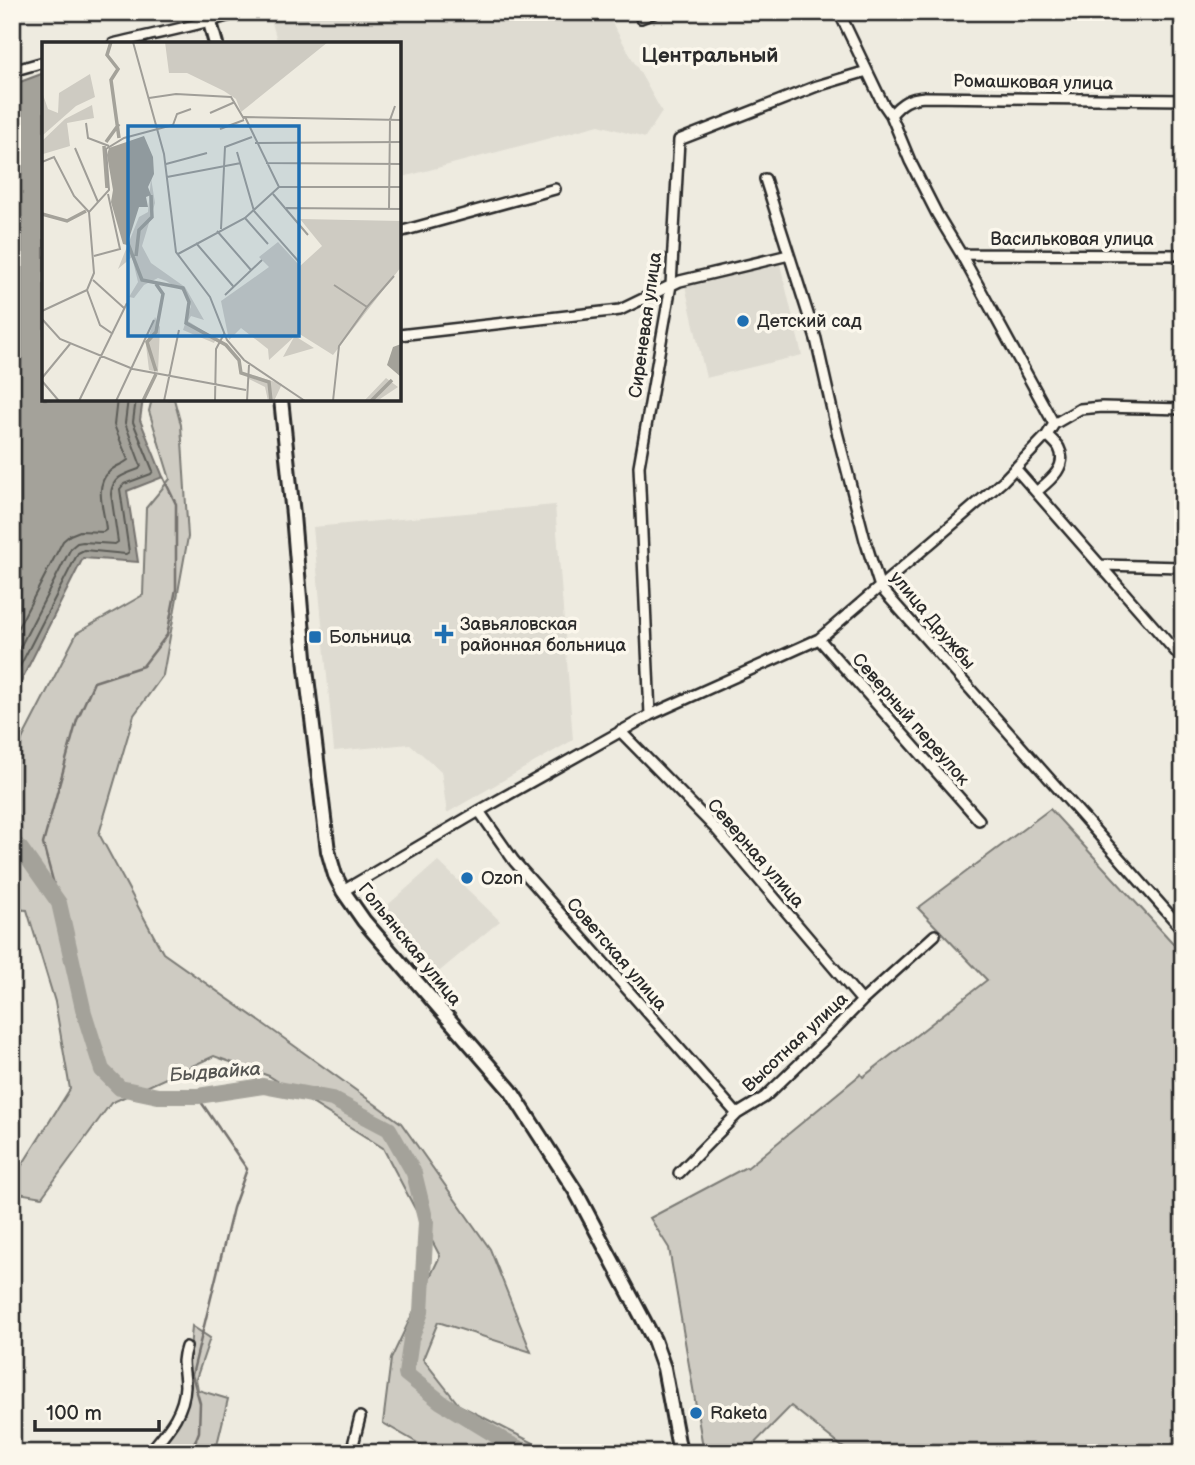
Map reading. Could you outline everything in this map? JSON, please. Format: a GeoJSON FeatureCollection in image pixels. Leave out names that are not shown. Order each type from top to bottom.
{"type":"FeatureCollection","features":[{"type":"Feature","properties":{"kind":"main road"},"geometry":{"type":"LineString","coordinates":[[209,17],[215,42]]}},
{"type":"Feature","properties":{"kind":"main road","name":"Гольянская улица"},"geometry":{"type":"LineString","coordinates":[[281,401],[306,669],[324,821],[335,875],[364,921],[511,1091],[576,1192],[654,1340],[664,1368],[677,1451]]}},
{"type":"Feature","properties":{"kind":"street"},"geometry":{"type":"LineString","coordinates":[[121,42],[209,17],[240,12]]}},
{"type":"Feature","properties":{"kind":"street"},"geometry":{"type":"LineString","coordinates":[[641,18],[656,12]]}},
{"type":"Feature","properties":{"kind":"street"},"geometry":{"type":"LineString","coordinates":[[839,12],[937,214],[1054,424]]}},
{"type":"Feature","properties":{"kind":"street"},"geometry":{"type":"LineString","coordinates":[[12,71],[42,63]]}},
{"type":"Feature","properties":{"kind":"street","name":"Сиреневая улица"},"geometry":{"type":"LineString","coordinates":[[650,715],[639,466],[671,285],[678,140],[817,86],[867,71]]}},
{"type":"Feature","properties":{"kind":"street","name":"Ромашковая улица"},"geometry":{"type":"LineString","coordinates":[[891,116],[899,105],[910,98],[925,96],[1183,100]]}},
{"type":"Feature","properties":{"kind":"street","name":"улица Дружбы"},"geometry":{"type":"LineString","coordinates":[[765,179],[816,338],[864,540],[880,587],[1183,930]]}},
{"type":"Feature","properties":{"kind":"street"},"geometry":{"type":"LineString","coordinates":[[401,231],[555,189]]}},
{"type":"Feature","properties":{"kind":"street","name":"Васильковая улица"},"geometry":{"type":"LineString","coordinates":[[961,254],[1183,255]]}},
{"type":"Feature","properties":{"kind":"street"},"geometry":{"type":"LineString","coordinates":[[401,335],[620,310],[680,281],[789,255]]}},
{"type":"Feature","properties":{"kind":"street"},"geometry":{"type":"LineString","coordinates":[[343,891],[650,715],[819,639],[1003,481],[1047,435],[1054,424],[1080,409],[1183,409]]}},
{"type":"Feature","properties":{"kind":"street"},"geometry":{"type":"LineString","coordinates":[[1036,492],[1057,474],[1061,461],[1060,449],[1047,435]]}},
{"type":"Feature","properties":{"kind":"street"},"geometry":{"type":"LineString","coordinates":[[1015,468],[1183,660]]}},
{"type":"Feature","properties":{"kind":"street"},"geometry":{"type":"LineString","coordinates":[[1101,565],[1183,567]]}},
{"type":"Feature","properties":{"kind":"street","name":"Северный переулок"},"geometry":{"type":"LineString","coordinates":[[819,639],[979,820]]}},
{"type":"Feature","properties":{"kind":"street","name":"Северная улица"},"geometry":{"type":"LineString","coordinates":[[620,731],[716,829],[862,1001]]}},
{"type":"Feature","properties":{"kind":"street","name":"Советская улица"},"geometry":{"type":"LineString","coordinates":[[479,811],[514,861],[737,1114]]}},
{"type":"Feature","properties":{"kind":"street","name":"Высотная улица"},"geometry":{"type":"LineString","coordinates":[[679,1173],[737,1114],[765,1097],[862,1001],[935,934]]}},
{"type":"Feature","properties":{"kind":"street"},"geometry":{"type":"LineString","coordinates":[[149,1453],[180,1411],[185,1387],[181,1360],[186,1348]]}},
{"type":"Feature","properties":{"kind":"street"},"geometry":{"type":"LineString","coordinates":[[351,1453],[360,1417]]}},
{"type":"Feature","properties":{"kind":"shaded area"},"geometry":{"type":"Polygon","coordinates":[[[269,12],[606,12],[662,112],[645,138],[599,125],[401,177],[401,42],[277,42],[269,12]]]}},
{"type":"Feature","properties":{"kind":"shaded area","name":"Детский сад"},"geometry":{"type":"Polygon","coordinates":[[[780,264],[802,355],[706,378],[685,286],[780,264]]]}},
{"type":"Feature","properties":{"kind":"shaded area"},"geometry":{"type":"Polygon","coordinates":[[[152,401],[175,401],[181,425],[188,537],[163,675],[134,715],[99,834],[163,953],[401,1123],[490,1249],[531,1352],[438,1322],[423,1359],[459,1405],[553,1453],[435,1453],[383,1423],[391,1359],[440,1256],[383,1148],[269,1076],[214,1056],[111,1103],[42,1197],[12,1192],[12,1181],[70,1089],[55,1002],[27,910],[12,909],[12,779],[17,749],[77,633],[143,595],[146,508],[170,479],[149,411],[152,401]]]}},
{"type":"Feature","properties":{"kind":"shaded area","name":"Завьяловская районная больница"},"geometry":{"type":"Polygon","coordinates":[[[555,505],[573,740],[447,813],[441,771],[410,744],[334,751],[313,527],[555,505]]]}},
{"type":"Feature","properties":{"kind":"shaded area"},"geometry":{"type":"Polygon","coordinates":[[[1050,809],[1183,954],[1183,1443],[1172,1453],[850,1453],[791,1406],[745,1453],[704,1453],[669,1248],[650,1218],[747,1168],[861,1074],[863,1077],[987,980],[918,908],[1050,809]]]}},
{"type":"Feature","properties":{"kind":"shaded area"},"geometry":{"type":"Polygon","coordinates":[[[438,861],[500,921],[435,975],[382,910],[438,861]]]}},
{"type":"Feature","properties":{"kind":"shaded area"},"geometry":{"type":"Polygon","coordinates":[[[192,1326],[210,1338],[196,1379],[198,1390],[228,1399],[215,1453],[161,1453],[187,1388],[192,1326]]]}},
{"type":"Feature","properties":{"kind":"water"},"geometry":{"type":"Polygon","coordinates":[[[42,74],[42,401],[143,401],[140,420],[163,477],[127,491],[138,562],[83,558],[22,679],[12,728],[12,85],[42,74]]]}},
{"type":"Feature","properties":{"kind":"waterway"},"geometry":{"type":"LineString","coordinates":[[59,903],[43,844],[77,720],[94,682],[143,666],[167,635],[176,589],[176,504],[163,477]]}},
{"type":"Feature","properties":{"kind":"waterway","name":"Быдвайка"},"geometry":{"type":"LineString","coordinates":[[12,841],[21,849],[59,903],[84,1013],[102,1070],[120,1088],[158,1096],[198,1096],[263,1086],[332,1099],[389,1129],[414,1173],[426,1222],[421,1312],[411,1339],[406,1374],[441,1402],[528,1453]]}},
{"type":"Feature","properties":{"kind":"waterway"},"geometry":{"type":"LineString","coordinates":[[173,1453],[195,1442],[199,1432],[200,1403],[192,1375],[233,1208],[247,1169],[197,1096]]}},
{"type":"Feature","properties":{"kind":"place","name":"Детский сад"},"geometry":{"type":"Point","coordinates":[743,321]}},
{"type":"Feature","properties":{"kind":"place","name":"Завьяловская районная больница"},"geometry":{"type":"Point","coordinates":[444,634]}},
{"type":"Feature","properties":{"kind":"place","name":"Больница"},"geometry":{"type":"Point","coordinates":[315,637]}},
{"type":"Feature","properties":{"kind":"place","name":"Ozon"},"geometry":{"type":"Point","coordinates":[467,878]}},
{"type":"Feature","properties":{"kind":"place","name":"Raketa"},"geometry":{"type":"Point","coordinates":[696,1413]}},
{"type":"Feature","properties":{"kind":"district","name":"Центральный"},"geometry":{"type":"Point","coordinates":[710,55]}}]}
